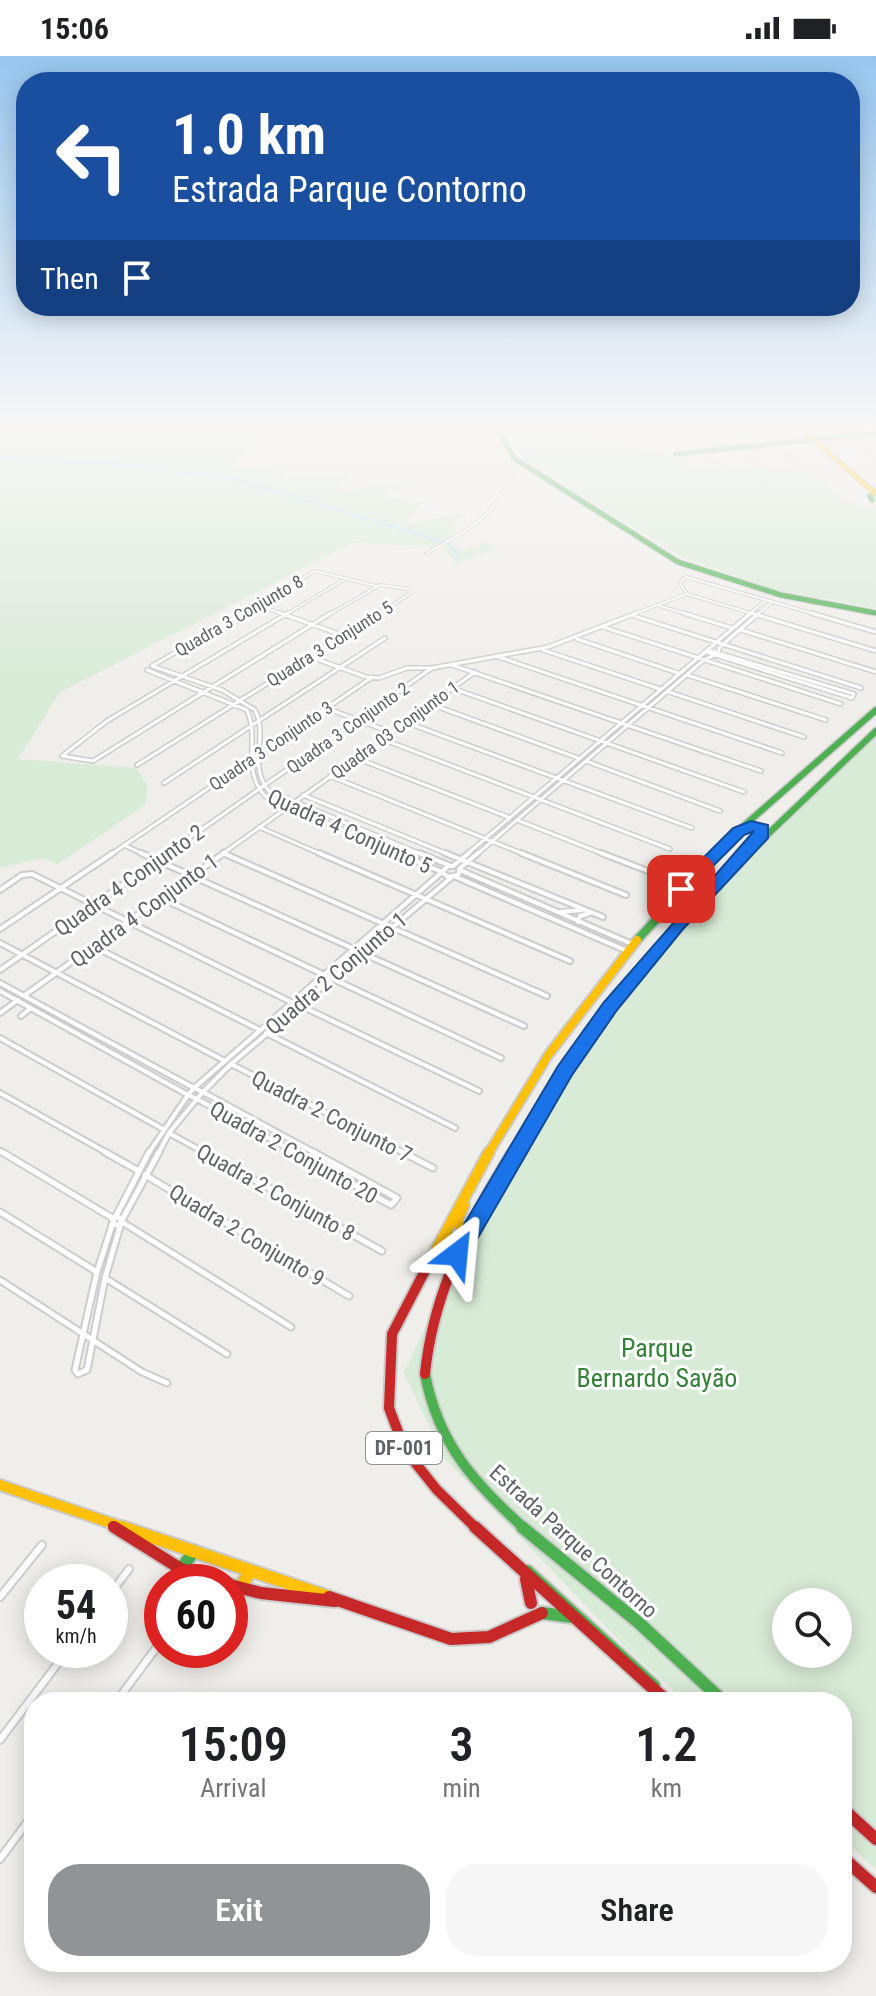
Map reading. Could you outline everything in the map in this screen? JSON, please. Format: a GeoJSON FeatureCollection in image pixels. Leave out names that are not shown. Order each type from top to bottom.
{"type":"FeatureCollection","features":[{"type":"Feature","properties":{"kind":"main road"},"geometry":{"type":"LineString","coordinates":[[599,514],[693,568],[795,599],[876,613]]}},
{"type":"Feature","properties":{"kind":"main road","name":"DF-001"},"geometry":{"type":"LineString","coordinates":[[657,1692],[523,1574],[426,1479],[412,1460],[392,1421],[388,1403],[387,1360],[392,1334],[488,1150],[545,1060],[630,948],[738,831],[876,710]]}},
{"type":"Feature","properties":{"kind":"main road","name":"Estrada Parque Contorno"},"geometry":{"type":"LineString","coordinates":[[713,1692],[626,1611],[588,1582],[491,1494],[465,1466],[438,1424],[422,1365],[428,1319],[478,1216],[564,1071],[610,1006],[677,926],[760,838],[876,731]]}},
{"type":"Feature","properties":{"kind":"main road"},"geometry":{"type":"LineString","coordinates":[[738,831],[757,826],[763,830],[760,838]]}},
{"type":"Feature","properties":{"kind":"main road"},"geometry":{"type":"LineString","coordinates":[[465,1198],[463,1214],[456,1222],[465,1229],[478,1216]]}},
{"type":"Feature","properties":{"kind":"main road"},"geometry":{"type":"LineString","coordinates":[[421,1277],[450,1237],[459,1242],[457,1254]]}},
{"type":"Feature","properties":{"kind":"main road"},"geometry":{"type":"LineString","coordinates":[[0,1485],[451,1639],[474,1643],[499,1638],[542,1613],[572,1617]]}},
{"type":"Feature","properties":{"kind":"main road"},"geometry":{"type":"LineString","coordinates":[[103,1520],[173,1564]]}},
{"type":"Feature","properties":{"kind":"main road","name":"DF-001"},"geometry":{"type":"LineString","coordinates":[[482,1535],[593,1628],[658,1692]]}},
{"type":"Feature","properties":{"kind":"main road"},"geometry":{"type":"LineString","coordinates":[[183,1564],[194,1551]]}},
{"type":"Feature","properties":{"kind":"main road"},"geometry":{"type":"LineString","coordinates":[[248,1575],[250,1571]]}},
{"type":"Feature","properties":{"kind":"main road"},"geometry":{"type":"LineString","coordinates":[[519,1627],[531,1603],[523,1574]]}},
{"type":"Feature","properties":{"kind":"main road"},"geometry":{"type":"LineString","coordinates":[[248,1590],[346,1603]]}},
{"type":"Feature","properties":{"kind":"main road"},"geometry":{"type":"LineString","coordinates":[[852,1817],[876,1839]]}},
{"type":"Feature","properties":{"kind":"main road"},"geometry":{"type":"LineString","coordinates":[[852,1866],[876,1887]]}},
{"type":"Feature","properties":{"kind":"street"},"geometry":{"type":"LineString","coordinates":[[426,554],[490,514]]}},
{"type":"Feature","properties":{"kind":"street","name":"Quadra 3 Conjunto 8"},"geometry":{"type":"LineString","coordinates":[[176,681],[147,670],[315,571],[347,578]]}},
{"type":"Feature","properties":{"kind":"street"},"geometry":{"type":"LineString","coordinates":[[347,578],[376,586],[93,761],[73,761],[62,755],[107,721],[347,578]]}},
{"type":"Feature","properties":{"kind":"street"},"geometry":{"type":"LineString","coordinates":[[687,594],[680,583],[683,578],[876,632]]}},
{"type":"Feature","properties":{"kind":"street","name":"Quadra 3 Conjunto 5"},"geometry":{"type":"LineString","coordinates":[[236,703],[410,594],[409,589],[398,586],[376,586]]}},
{"type":"Feature","properties":{"kind":"street"},"geometry":{"type":"LineString","coordinates":[[310,656],[371,678],[407,668],[432,668],[541,649],[687,594],[876,651]]}},
{"type":"Feature","properties":{"kind":"street"},"geometry":{"type":"LineString","coordinates":[[197,1099],[169,1133],[122,1222],[105,1278],[87,1370],[78,1374],[75,1370],[97,1272],[114,1220],[137,1170],[194,1088],[258,1029],[442,872],[766,600]]}},
{"type":"Feature","properties":{"kind":"street"},"geometry":{"type":"LineString","coordinates":[[259,827],[425,898],[686,675],[717,654],[723,644],[772,602]]}},
{"type":"Feature","properties":{"kind":"street"},"geometry":{"type":"LineString","coordinates":[[257,605],[343,635]]}},
{"type":"Feature","properties":{"kind":"street"},"geometry":{"type":"LineString","coordinates":[[658,605],[876,672]]}},
{"type":"Feature","properties":{"kind":"street"},"geometry":{"type":"LineString","coordinates":[[632,616],[861,688]]}},
{"type":"Feature","properties":{"kind":"street"},"geometry":{"type":"LineString","coordinates":[[603,627],[841,704]]}},
{"type":"Feature","properties":{"kind":"street"},"geometry":{"type":"LineString","coordinates":[[164,783],[385,638]]}},
{"type":"Feature","properties":{"kind":"street"},"geometry":{"type":"LineString","coordinates":[[575,638],[826,720]]}},
{"type":"Feature","properties":{"kind":"street"},"geometry":{"type":"LineString","coordinates":[[541,649],[804,737]]}},
{"type":"Feature","properties":{"kind":"street"},"geometry":{"type":"LineString","coordinates":[[707,651],[853,696]]}},
{"type":"Feature","properties":{"kind":"street"},"geometry":{"type":"LineString","coordinates":[[497,656],[782,753]]}},
{"type":"Feature","properties":{"kind":"street","name":"Quadra 03 Conjunto 1"},"geometry":{"type":"LineString","coordinates":[[450,665],[475,672]]}},
{"type":"Feature","properties":{"kind":"street"},"geometry":{"type":"LineString","coordinates":[[152,666],[242,700],[255,710],[259,720],[256,773],[261,789],[459,869],[597,930],[630,948]]}},
{"type":"Feature","properties":{"kind":"street","name":"Quadra 3 Conjunto 2"},"geometry":{"type":"LineString","coordinates":[[261,789],[432,668]]}},
{"type":"Feature","properties":{"kind":"street"},"geometry":{"type":"LineString","coordinates":[[475,672],[761,771]]}},
{"type":"Feature","properties":{"kind":"street","name":"Quadra 03 Conjunto 1"},"geometry":{"type":"LineString","coordinates":[[294,803],[475,672]]}},
{"type":"Feature","properties":{"kind":"street","name":"Quadra 3 Conjunto 3"},"geometry":{"type":"LineString","coordinates":[[0,929],[371,678]]}},
{"type":"Feature","properties":{"kind":"street"},"geometry":{"type":"LineString","coordinates":[[176,681],[236,703],[247,710],[251,725]]}},
{"type":"Feature","properties":{"kind":"street"},"geometry":{"type":"LineString","coordinates":[[452,688],[744,792]]}},
{"type":"Feature","properties":{"kind":"street"},"geometry":{"type":"LineString","coordinates":[[137,765],[236,703]]}},
{"type":"Feature","properties":{"kind":"street"},"geometry":{"type":"LineString","coordinates":[[430,704],[720,811]]}},
{"type":"Feature","properties":{"kind":"street"},"geometry":{"type":"LineString","coordinates":[[326,708],[390,732]]}},
{"type":"Feature","properties":{"kind":"street"},"geometry":{"type":"LineString","coordinates":[[405,722],[692,828]]}},
{"type":"Feature","properties":{"kind":"street","name":"Quadra 4 Conjunto 5"},"geometry":{"type":"LineString","coordinates":[[251,725],[251,777],[261,789],[288,807],[591,935],[630,948]]}},
{"type":"Feature","properties":{"kind":"street"},"geometry":{"type":"LineString","coordinates":[[382,739],[670,849]]}},
{"type":"Feature","properties":{"kind":"street"},"geometry":{"type":"LineString","coordinates":[[356,758],[648,871]]}},
{"type":"Feature","properties":{"kind":"street"},"geometry":{"type":"LineString","coordinates":[[330,776],[626,895]]}},
{"type":"Feature","properties":{"kind":"street","name":"Quadra 4 Conjunto 2"},"geometry":{"type":"LineString","coordinates":[[0,970],[261,789]]}},
{"type":"Feature","properties":{"kind":"street"},"geometry":{"type":"LineString","coordinates":[[303,795],[603,917]]}},
{"type":"Feature","properties":{"kind":"street"},"geometry":{"type":"LineString","coordinates":[[288,807],[294,803]]}},
{"type":"Feature","properties":{"kind":"street"},"geometry":{"type":"LineString","coordinates":[[288,807],[294,803]]}},
{"type":"Feature","properties":{"kind":"street","name":"Quadra 4 Conjunto 1"},"geometry":{"type":"LineString","coordinates":[[0,1013],[288,807]]}},
{"type":"Feature","properties":{"kind":"street"},"geometry":{"type":"LineString","coordinates":[[124,845],[354,949]]}},
{"type":"Feature","properties":{"kind":"street"},"geometry":{"type":"LineString","coordinates":[[223,853],[547,996]]}},
{"type":"Feature","properties":{"kind":"street"},"geometry":{"type":"LineString","coordinates":[[0,890],[22,875],[34,876],[291,1002]]}},
{"type":"Feature","properties":{"kind":"street"},"geometry":{"type":"LineString","coordinates":[[161,898],[501,1058]]}},
{"type":"Feature","properties":{"kind":"street","name":"Quadra 2 Conjunto 1"},"geometry":{"type":"LineString","coordinates":[[197,1099],[266,1033],[425,898],[570,961]]}},
{"type":"Feature","properties":{"kind":"street"},"geometry":{"type":"LineString","coordinates":[[554,912],[585,910]]}},
{"type":"Feature","properties":{"kind":"street"},"geometry":{"type":"LineString","coordinates":[[577,929],[580,916],[592,913]]}},
{"type":"Feature","properties":{"kind":"street"},"geometry":{"type":"LineString","coordinates":[[591,935],[597,930]]}},
{"type":"Feature","properties":{"kind":"street"},"geometry":{"type":"LineString","coordinates":[[0,943],[223,1060]]}},
{"type":"Feature","properties":{"kind":"street"},"geometry":{"type":"LineString","coordinates":[[93,946],[258,1029]]}},
{"type":"Feature","properties":{"kind":"street"},"geometry":{"type":"LineString","coordinates":[[361,952],[524,1026]]}},
{"type":"Feature","properties":{"kind":"street"},"geometry":{"type":"LineString","coordinates":[[0,983],[203,1092]]}},
{"type":"Feature","properties":{"kind":"street","name":"Quadra 2 Conjunto 20"},"geometry":{"type":"LineString","coordinates":[[0,991],[391,1205],[397,1198],[203,1092]]}},
{"type":"Feature","properties":{"kind":"street"},"geometry":{"type":"LineString","coordinates":[[299,1005],[479,1091]]}},
{"type":"Feature","properties":{"kind":"street"},"geometry":{"type":"LineString","coordinates":[[21,1016],[31,1008]]}},
{"type":"Feature","properties":{"kind":"street"},"geometry":{"type":"LineString","coordinates":[[266,1033],[455,1128]]}},
{"type":"Feature","properties":{"kind":"street"},"geometry":{"type":"LineString","coordinates":[[0,1038],[163,1129]]}},
{"type":"Feature","properties":{"kind":"street","name":"Quadra 2 Conjunto 7"},"geometry":{"type":"LineString","coordinates":[[231,1064],[433,1168]]}},
{"type":"Feature","properties":{"kind":"street"},"geometry":{"type":"LineString","coordinates":[[0,1093],[137,1170]]}},
{"type":"Feature","properties":{"kind":"street","name":"Quadra 2 Conjunto 8"},"geometry":{"type":"LineString","coordinates":[[169,1133],[382,1251]]}},
{"type":"Feature","properties":{"kind":"street"},"geometry":{"type":"LineString","coordinates":[[0,1151],[291,1327]]}},
{"type":"Feature","properties":{"kind":"street","name":"Quadra 2 Conjunto 9"},"geometry":{"type":"LineString","coordinates":[[145,1174],[349,1296]]}},
{"type":"Feature","properties":{"kind":"street"},"geometry":{"type":"LineString","coordinates":[[0,1212],[97,1272]]}},
{"type":"Feature","properties":{"kind":"street"},"geometry":{"type":"LineString","coordinates":[[105,1278],[227,1354]]}},
{"type":"Feature","properties":{"kind":"street"},"geometry":{"type":"LineString","coordinates":[[0,1280],[142,1372],[167,1383]]}},
{"type":"Feature","properties":{"kind":"street"},"geometry":{"type":"LineString","coordinates":[[0,1597],[42,1545]]}},
{"type":"Feature","properties":{"kind":"street"},"geometry":{"type":"LineString","coordinates":[[123,1692],[144,1664]]}},
{"type":"Feature","properties":{"kind":"street"},"geometry":{"type":"LineString","coordinates":[[36,1692],[54,1668]]}},
{"type":"Feature","properties":{"kind":"street"},"geometry":{"type":"LineString","coordinates":[[0,1740],[24,1708]]}},
{"type":"Feature","properties":{"kind":"street"},"geometry":{"type":"LineString","coordinates":[[0,1859],[24,1827]]}},
{"type":"Feature","properties":{"kind":"green space"},"geometry":{"type":"Polygon","coordinates":[[[0,514],[413,514],[402,525],[463,514],[467,515],[451,524],[457,534],[446,543],[463,551],[485,543],[495,549],[456,564],[441,546],[353,543],[60,692],[18,759],[136,768],[147,785],[146,804],[58,864],[42,858],[0,868],[0,514]]]}},
{"type":"Feature","properties":{"kind":"green space"},"geometry":{"type":"Polygon","coordinates":[[[611,514],[876,514],[876,608],[771,589],[680,556],[611,514]]]}},
{"type":"Feature","properties":{"kind":"green space","name":"Parque Bernardo Sayão"},"geometry":{"type":"Polygon","coordinates":[[[876,734],[876,1869],[852,1848],[852,1692],[676,1692],[627,1649],[444,1458],[404,1373],[427,1323],[549,1095],[652,952],[738,859],[876,734]]]}},
{"type":"Feature","properties":{"kind":"waterway"},"geometry":{"type":"LineString","coordinates":[[349,514],[443,542]]}},
{"type":"Feature","properties":{"kind":"waterway"},"geometry":{"type":"LineString","coordinates":[[449,544],[459,556]]}},
{"type":"Feature","properties":{"kind":"traffic: fast"},"geometry":{"type":"LineString","coordinates":[[601,514],[678,562],[781,595],[876,613]]}},
{"type":"Feature","properties":{"kind":"traffic: fast"},"geometry":{"type":"LineString","coordinates":[[637,940],[738,831],[876,710]]}},
{"type":"Feature","properties":{"kind":"traffic: fast"},"geometry":{"type":"LineString","coordinates":[[619,998],[710,892],[876,731]]}},
{"type":"Feature","properties":{"kind":"traffic: fast"},"geometry":{"type":"LineString","coordinates":[[442,1249],[450,1237],[459,1242],[458,1248]]}},
{"type":"Feature","properties":{"kind":"traffic: fast"},"geometry":{"type":"LineString","coordinates":[[425,1374],[432,1410],[448,1444],[472,1477],[501,1508],[625,1611],[713,1692]]}},
{"type":"Feature","properties":{"kind":"traffic: fast"},"geometry":{"type":"LineString","coordinates":[[185,1564],[194,1551]]}},
{"type":"Feature","properties":{"kind":"traffic: fast"},"geometry":{"type":"LineString","coordinates":[[527,1571],[654,1686]]}},
{"type":"Feature","properties":{"kind":"traffic: fast"},"geometry":{"type":"LineString","coordinates":[[542,1613],[572,1617]]}},
{"type":"Feature","properties":{"kind":"traffic: slow"},"geometry":{"type":"LineString","coordinates":[[429,1263],[522,1094],[576,1014],[637,940]]}},
{"type":"Feature","properties":{"kind":"traffic: slow"},"geometry":{"type":"LineString","coordinates":[[464,1205],[456,1222],[465,1229],[471,1224]]}},
{"type":"Feature","properties":{"kind":"traffic: slow"},"geometry":{"type":"LineString","coordinates":[[0,1485],[329,1597]]}},
{"type":"Feature","properties":{"kind":"traffic: slow"},"geometry":{"type":"LineString","coordinates":[[248,1575],[250,1571]]}},
{"type":"Feature","properties":{"kind":"traffic: jam"},"geometry":{"type":"LineString","coordinates":[[744,829],[762,828],[761,836]]}},
{"type":"Feature","properties":{"kind":"traffic: jam"},"geometry":{"type":"LineString","coordinates":[[425,1374],[429,1332],[444,1284],[468,1232],[496,1179],[561,1077],[619,998]]}},
{"type":"Feature","properties":{"kind":"traffic: jam"},"geometry":{"type":"LineString","coordinates":[[429,1263],[392,1334],[389,1356],[389,1408],[405,1450],[437,1490],[497,1548],[657,1692]]}},
{"type":"Feature","properties":{"kind":"traffic: jam"},"geometry":{"type":"LineString","coordinates":[[113,1526],[173,1564]]}},
{"type":"Feature","properties":{"kind":"traffic: jam"},"geometry":{"type":"LineString","coordinates":[[526,1579],[531,1603]]}},
{"type":"Feature","properties":{"kind":"traffic: jam"},"geometry":{"type":"LineString","coordinates":[[248,1590],[335,1601]]}},
{"type":"Feature","properties":{"kind":"traffic: jam"},"geometry":{"type":"LineString","coordinates":[[329,1597],[451,1639],[489,1637],[542,1613]]}},
{"type":"Feature","properties":{"kind":"traffic: jam"},"geometry":{"type":"LineString","coordinates":[[852,1817],[876,1839]]}},
{"type":"Feature","properties":{"kind":"traffic: jam"},"geometry":{"type":"LineString","coordinates":[[852,1866],[876,1887]]}},
{"type":"Feature","properties":{"kind":"route"},"geometry":{"type":"LineString","coordinates":[[457,1254],[564,1071],[610,1006],[677,926],[760,838],[762,828],[751,826],[738,831],[681,889]]}}]}
